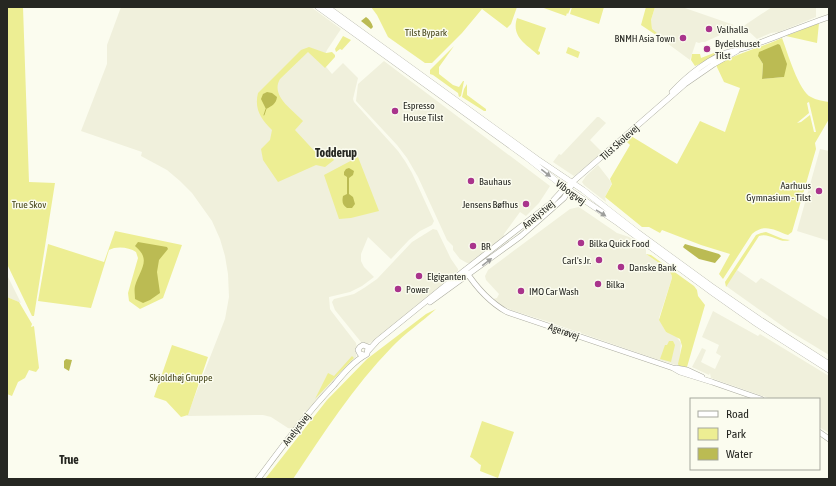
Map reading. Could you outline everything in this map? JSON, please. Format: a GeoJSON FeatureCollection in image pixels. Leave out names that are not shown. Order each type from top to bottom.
{"type":"FeatureCollection","features":[{"type":"Feature","properties":{"kind":"main road","name":"Viborgvej"},"geometry":{"type":"LineString","coordinates":[[318,7],[526,156],[568,190],[618,223],[740,312],[829,370]]}},
{"type":"Feature","properties":{"kind":"main road","name":"Viborgvej"},"geometry":{"type":"LineString","coordinates":[[327,7],[537,159],[573,183],[637,232],[730,299],[829,364]]}},
{"type":"Feature","properties":{"kind":"street","name":"Tilst Skolevej"},"geometry":{"type":"LineString","coordinates":[[573,183],[665,101],[698,74],[737,51],[829,17]]}},
{"type":"Feature","properties":{"kind":"street","name":"Anelystvej"},"geometry":{"type":"LineString","coordinates":[[368,351],[377,341],[401,322],[466,273],[505,248],[548,213],[564,198],[573,183]]}},
{"type":"Feature","properties":{"kind":"street","name":"Agerøvej"},"geometry":{"type":"LineString","coordinates":[[466,273],[488,299],[497,307],[507,312],[757,398]]}},
{"type":"Feature","properties":{"kind":"street","name":"Anelystvej"},"geometry":{"type":"LineString","coordinates":[[364,345],[377,341]]}},
{"type":"Feature","properties":{"kind":"street"},"geometry":{"type":"LineString","coordinates":[[364,345],[368,347],[368,351],[367,354],[364,355],[360,354],[358,351],[360,347],[364,345]]}},
{"type":"Feature","properties":{"kind":"street","name":"Anelystvej"},"geometry":{"type":"LineString","coordinates":[[353,364],[358,351]]}},
{"type":"Feature","properties":{"kind":"street","name":"Anelystvej"},"geometry":{"type":"LineString","coordinates":[[258,479],[305,418],[353,364],[364,355]]}},
{"type":"Feature","properties":{"kind":"street"},"geometry":{"type":"LineString","coordinates":[[820,433],[829,439]]}},
{"type":"Feature","properties":{"kind":"shaded area"},"geometry":{"type":"Polygon","coordinates":[[[121,7],[311,7],[341,29],[327,50],[322,62],[332,74],[343,63],[358,78],[353,99],[354,102],[398,151],[405,161],[434,221],[432,225],[420,231],[409,240],[391,259],[368,237],[361,254],[361,261],[364,267],[374,277],[362,286],[350,292],[329,297],[330,309],[356,343],[356,357],[292,429],[271,417],[263,415],[187,416],[225,319],[229,297],[228,274],[220,239],[212,221],[192,193],[180,181],[167,170],[141,156],[142,152],[81,131],[107,64],[107,45],[121,7]]]}},
{"type":"Feature","properties":{"kind":"shaded area"},"geometry":{"type":"Polygon","coordinates":[[[655,7],[682,7],[734,25],[719,32],[720,35],[705,42],[696,42],[690,60],[652,32],[651,20],[655,7]]]}},
{"type":"Feature","properties":{"kind":"shaded area"},"geometry":{"type":"Polygon","coordinates":[[[772,7],[816,7],[816,17],[757,39],[744,27],[772,7]]]}},
{"type":"Feature","properties":{"kind":"shaded area"},"geometry":{"type":"Polygon","coordinates":[[[384,61],[550,186],[539,203],[526,216],[520,212],[504,234],[503,240],[470,263],[460,259],[453,250],[453,246],[447,240],[418,177],[407,158],[397,145],[356,101],[358,84],[384,61]]]}},
{"type":"Feature","properties":{"kind":"shaded area"},"geometry":{"type":"Polygon","coordinates":[[[597,117],[606,123],[590,140],[603,153],[574,176],[553,162],[559,154],[561,155],[597,117]]]}},
{"type":"Feature","properties":{"kind":"shaded area","name":"Aarhuus Gymnasium - Tilst"},"geometry":{"type":"Polygon","coordinates":[[[820,149],[829,151],[829,241],[797,231],[820,149]]]}},
{"type":"Feature","properties":{"kind":"shaded area"},"geometry":{"type":"Polygon","coordinates":[[[598,165],[612,183],[605,197],[606,202],[582,182],[598,165]]]}},
{"type":"Feature","properties":{"kind":"shaded area"},"geometry":{"type":"Polygon","coordinates":[[[579,207],[617,233],[634,240],[646,249],[646,254],[662,265],[661,269],[671,273],[672,278],[659,318],[666,332],[676,336],[681,343],[679,366],[511,310],[498,304],[493,299],[497,298],[499,294],[486,280],[485,276],[488,270],[570,209],[579,207]]]}},
{"type":"Feature","properties":{"kind":"shaded area"},"geometry":{"type":"Polygon","coordinates":[[[433,229],[437,230],[458,271],[441,287],[413,308],[412,311],[378,338],[368,344],[361,342],[335,310],[332,302],[334,299],[354,294],[377,279],[412,242],[433,229]]]}},
{"type":"Feature","properties":{"kind":"shaded area"},"geometry":{"type":"Polygon","coordinates":[[[737,270],[756,283],[761,278],[829,320],[829,355],[788,330],[726,286],[737,270]]]}},
{"type":"Feature","properties":{"kind":"shaded area"},"geometry":{"type":"Polygon","coordinates":[[[7,275],[21,303],[7,297],[7,275]]]}},
{"type":"Feature","properties":{"kind":"shaded area"},"geometry":{"type":"Polygon","coordinates":[[[713,311],[758,336],[760,334],[829,376],[829,433],[820,428],[820,398],[768,398],[711,378],[710,373],[709,375],[692,367],[702,348],[706,350],[701,362],[715,369],[721,356],[716,353],[719,345],[702,337],[713,311]]]}},
{"type":"Feature","properties":{"kind":"green space","name":"True Skov"},"geometry":{"type":"Polygon","coordinates":[[[7,7],[23,7],[29,182],[55,183],[34,316],[32,316],[7,264],[7,7]]]}},
{"type":"Feature","properties":{"kind":"green space","name":"Tilst Bypark"},"geometry":{"type":"Polygon","coordinates":[[[371,7],[517,7],[511,24],[507,28],[482,9],[462,33],[432,63],[425,63],[388,37],[377,15],[371,7]]]}},
{"type":"Feature","properties":{"kind":"green space"},"geometry":{"type":"Polygon","coordinates":[[[541,7],[571,7],[566,16],[541,7]]]}},
{"type":"Feature","properties":{"kind":"green space"},"geometry":{"type":"Polygon","coordinates":[[[572,7],[604,7],[599,24],[570,14],[572,7]]]}},
{"type":"Feature","properties":{"kind":"green space"},"geometry":{"type":"Polygon","coordinates":[[[646,7],[655,7],[651,20],[652,29],[657,33],[656,35],[641,25],[646,7]]]}},
{"type":"Feature","properties":{"kind":"green space"},"geometry":{"type":"Polygon","coordinates":[[[517,18],[546,28],[538,51],[540,54],[538,55],[521,40],[516,30],[517,18]]]}},
{"type":"Feature","properties":{"kind":"green space"},"geometry":{"type":"Polygon","coordinates":[[[819,23],[817,43],[786,36],[819,23]]]}},
{"type":"Feature","properties":{"kind":"green space"},"geometry":{"type":"Polygon","coordinates":[[[343,36],[351,40],[342,50],[340,49],[336,52],[335,49],[343,36]]]}},
{"type":"Feature","properties":{"kind":"green space"},"geometry":{"type":"Polygon","coordinates":[[[782,38],[798,80],[807,94],[815,99],[829,102],[829,119],[815,143],[816,149],[792,232],[788,235],[770,228],[765,228],[752,234],[723,279],[719,274],[730,254],[662,230],[660,233],[649,227],[642,227],[605,197],[612,184],[610,179],[630,145],[626,141],[631,136],[677,164],[700,121],[725,132],[740,88],[724,82],[716,65],[732,57],[782,38]],[[758,56],[763,64],[762,79],[784,77],[758,56]],[[809,102],[807,103],[809,113],[797,123],[801,122],[810,115],[814,132],[816,132],[809,102]]]}},
{"type":"Feature","properties":{"kind":"green space"},"geometry":{"type":"Polygon","coordinates":[[[454,46],[439,67],[439,74],[453,85],[459,87],[464,81],[461,96],[459,97],[458,93],[430,74],[430,70],[454,46]]]}},
{"type":"Feature","properties":{"kind":"green space"},"geometry":{"type":"Polygon","coordinates":[[[309,47],[326,53],[332,52],[335,57],[325,68],[308,52],[280,79],[278,91],[284,102],[303,121],[295,130],[319,156],[328,151],[334,160],[325,167],[316,165],[278,182],[263,160],[261,149],[270,140],[272,130],[259,113],[257,104],[258,93],[301,50],[309,47]]]}},
{"type":"Feature","properties":{"kind":"green space"},"geometry":{"type":"Polygon","coordinates":[[[568,47],[580,52],[578,58],[566,53],[568,47]]]}},
{"type":"Feature","properties":{"kind":"green space"},"geometry":{"type":"Polygon","coordinates":[[[719,51],[722,54],[695,66],[691,60],[692,54],[700,54],[701,58],[719,51]]]}},
{"type":"Feature","properties":{"kind":"green space"},"geometry":{"type":"Polygon","coordinates":[[[467,84],[467,95],[486,109],[486,111],[462,97],[467,84]]]}},
{"type":"Feature","properties":{"kind":"green space"},"geometry":{"type":"Polygon","coordinates":[[[358,157],[379,211],[351,218],[339,219],[324,175],[358,157]]]}},
{"type":"Feature","properties":{"kind":"green space"},"geometry":{"type":"Polygon","coordinates":[[[115,231],[182,245],[163,298],[140,309],[129,301],[128,293],[138,258],[136,252],[133,250],[119,248],[109,250],[91,308],[38,301],[48,244],[104,262],[115,231]]]}},
{"type":"Feature","properties":{"kind":"green space"},"geometry":{"type":"Polygon","coordinates":[[[766,232],[783,239],[790,240],[786,241],[763,235],[759,236],[726,287],[725,282],[756,235],[766,232]]]}},
{"type":"Feature","properties":{"kind":"green space"},"geometry":{"type":"Polygon","coordinates":[[[646,254],[651,255],[694,286],[697,290],[698,296],[705,305],[687,367],[679,366],[678,364],[682,346],[680,339],[666,332],[659,320],[672,276],[668,271],[661,269],[662,265],[646,254]]]}},
{"type":"Feature","properties":{"kind":"green space"},"geometry":{"type":"Polygon","coordinates":[[[7,297],[19,302],[32,324],[31,327],[34,326],[39,368],[36,372],[29,370],[25,378],[18,382],[12,396],[7,394],[7,297]]]}},
{"type":"Feature","properties":{"kind":"green space"},"geometry":{"type":"Polygon","coordinates":[[[436,309],[397,342],[364,378],[293,479],[265,479],[327,400],[367,359],[426,314],[436,309]]]}},
{"type":"Feature","properties":{"kind":"green space"},"geometry":{"type":"Polygon","coordinates":[[[669,341],[673,341],[675,345],[671,362],[660,359],[665,345],[667,345],[669,341]]]}},
{"type":"Feature","properties":{"kind":"green space","name":"Skjoldhøj Gruppe"},"geometry":{"type":"Polygon","coordinates":[[[172,345],[208,357],[188,415],[181,417],[166,401],[154,397],[172,345]]]}},
{"type":"Feature","properties":{"kind":"green space"},"geometry":{"type":"Polygon","coordinates":[[[352,356],[354,358],[315,399],[328,373],[334,376],[352,356]]]}},
{"type":"Feature","properties":{"kind":"green space"},"geometry":{"type":"Polygon","coordinates":[[[482,421],[514,432],[498,478],[480,471],[481,465],[470,457],[482,421]]]}},
{"type":"Feature","properties":{"kind":"water"},"geometry":{"type":"Polygon","coordinates":[[[366,17],[373,26],[371,29],[361,21],[366,17]]]}},
{"type":"Feature","properties":{"kind":"water"},"geometry":{"type":"Polygon","coordinates":[[[778,44],[780,45],[787,64],[784,77],[762,79],[763,64],[758,56],[759,52],[778,44]]]}},
{"type":"Feature","properties":{"kind":"water"},"geometry":{"type":"Polygon","coordinates":[[[267,92],[272,93],[277,97],[276,101],[266,109],[261,99],[263,94],[267,92]]]}},
{"type":"Feature","properties":{"kind":"water"},"geometry":{"type":"Polygon","coordinates":[[[349,168],[354,171],[353,175],[349,178],[349,194],[353,197],[355,204],[352,208],[347,208],[343,204],[343,196],[347,194],[347,177],[344,175],[344,172],[349,168]]]}},
{"type":"Feature","properties":{"kind":"water"},"geometry":{"type":"Polygon","coordinates":[[[138,242],[167,247],[168,249],[159,260],[157,272],[160,293],[143,303],[135,299],[135,286],[142,270],[144,260],[140,251],[135,246],[138,242]]]}},
{"type":"Feature","properties":{"kind":"water"},"geometry":{"type":"Polygon","coordinates":[[[685,244],[719,254],[721,256],[715,263],[699,259],[683,247],[685,244]]]}},
{"type":"Feature","properties":{"kind":"water"},"geometry":{"type":"Polygon","coordinates":[[[66,359],[72,360],[69,371],[64,368],[64,361],[66,359]]]}},
{"type":"Feature","properties":{"kind":"waterway"},"geometry":{"type":"LineString","coordinates":[[264,115],[266,109]]}},
{"type":"Feature","properties":{"kind":"place","name":"Valhalla"},"geometry":{"type":"Point","coordinates":[709,29]}},
{"type":"Feature","properties":{"kind":"place","name":"BNMH Asia Town"},"geometry":{"type":"Point","coordinates":[683,38]}},
{"type":"Feature","properties":{"kind":"place","name":"Bydelshuset Tilst"},"geometry":{"type":"Point","coordinates":[707,49]}},
{"type":"Feature","properties":{"kind":"place","name":"Espresso House Tilst"},"geometry":{"type":"Point","coordinates":[395,111]}},
{"type":"Feature","properties":{"kind":"place","name":"Bauhaus"},"geometry":{"type":"Point","coordinates":[471,181]}},
{"type":"Feature","properties":{"kind":"place","name":"Aarhuus Gymnasium - Tilst"},"geometry":{"type":"Point","coordinates":[819,191]}},
{"type":"Feature","properties":{"kind":"place","name":"Jensens Bøfhus"},"geometry":{"type":"Point","coordinates":[526,204]}},
{"type":"Feature","properties":{"kind":"place","name":"Bilka Quick Food"},"geometry":{"type":"Point","coordinates":[581,243]}},
{"type":"Feature","properties":{"kind":"place","name":"BR"},"geometry":{"type":"Point","coordinates":[473,246]}},
{"type":"Feature","properties":{"kind":"place","name":"Carl's Jr."},"geometry":{"type":"Point","coordinates":[599,260]}},
{"type":"Feature","properties":{"kind":"place","name":"Danske Bank"},"geometry":{"type":"Point","coordinates":[621,267]}},
{"type":"Feature","properties":{"kind":"place","name":"Elgiganten"},"geometry":{"type":"Point","coordinates":[419,276]}},
{"type":"Feature","properties":{"kind":"place","name":"Bilka"},"geometry":{"type":"Point","coordinates":[598,284]}},
{"type":"Feature","properties":{"kind":"place","name":"Power"},"geometry":{"type":"Point","coordinates":[398,289]}},
{"type":"Feature","properties":{"kind":"place","name":"IMO Car Wash"},"geometry":{"type":"Point","coordinates":[521,291]}},
{"type":"Feature","properties":{"kind":"district","name":"Todderup"},"geometry":{"type":"Point","coordinates":[336,153]}},
{"type":"Feature","properties":{"kind":"district","name":"True"},"geometry":{"type":"Point","coordinates":[69,460]}}]}
